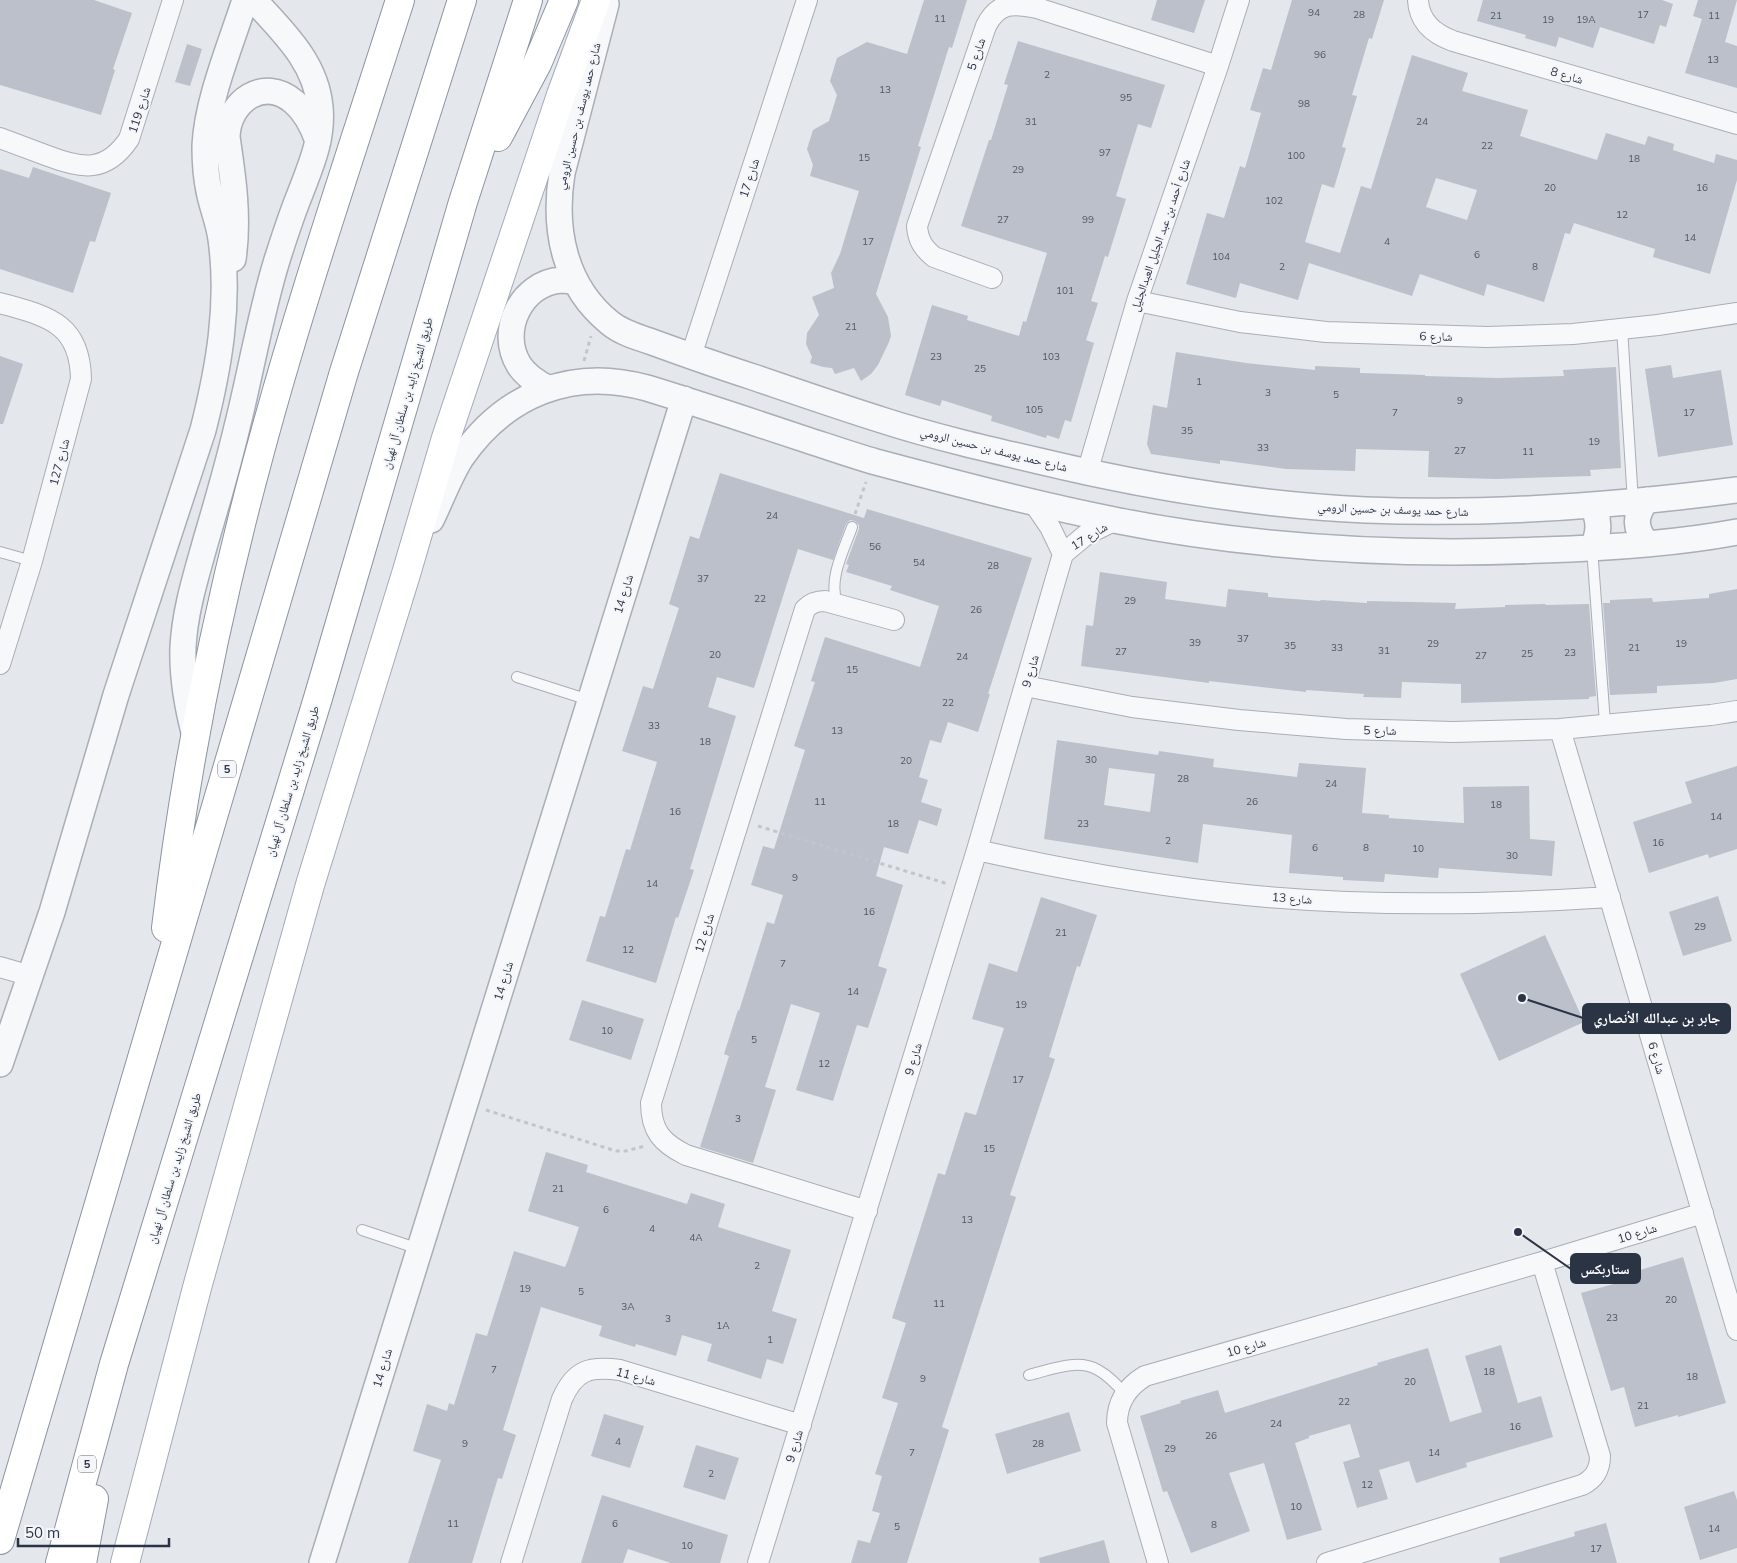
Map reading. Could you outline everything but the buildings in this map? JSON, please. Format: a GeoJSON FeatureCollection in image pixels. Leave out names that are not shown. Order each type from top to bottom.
{"type":"FeatureCollection","features":[{"type":"Feature","properties":{"kind":"main road","name":"5"},"geometry":{"type":"LineString","coordinates":[[157,1008],[167,917],[196,736],[229,576],[258,456],[287,355],[400,0]]}},
{"type":"Feature","properties":{"kind":"main road","name":"5"},"geometry":{"type":"LineString","coordinates":[[0,1540],[344,372],[462,0]]}},
{"type":"Feature","properties":{"kind":"main road","name":"طريق الشيخ زايد بن سلطان آل نهيان"},"geometry":{"type":"LineString","coordinates":[[60,1563],[114,1364],[318,698],[463,202],[528,0]]}},
{"type":"Feature","properties":{"kind":"main road"},"geometry":{"type":"LineString","coordinates":[[463,202],[537,64],[564,0]]}},
{"type":"Feature","properties":{"kind":"main road"},"geometry":{"type":"LineString","coordinates":[[125,1563],[198,1284],[296,933],[353,742],[459,398],[561,95],[596,0]]}},
{"type":"Feature","properties":{"kind":"main road"},"geometry":{"type":"LineString","coordinates":[[82,1563],[97,1484],[114,1364]]}},
{"type":"Feature","properties":{"kind":"street","name":"شارع 119"},"geometry":{"type":"LineString","coordinates":[[0,138],[68,164],[82,166],[97,165],[110,160],[121,151],[129,139],[173,0]]}},
{"type":"Feature","properties":{"kind":"street"},"geometry":{"type":"LineString","coordinates":[[0,1064],[31,976],[119,686],[203,430],[218,365],[225,301],[224,269],[221,237],[208,189],[205,146],[210,107],[245,0]]}},
{"type":"Feature","properties":{"kind":"street"},"geometry":{"type":"LineString","coordinates":[[196,736],[186,692],[184,670],[185,622],[189,598],[233,445],[276,262],[318,143],[321,125],[320,107],[311,72],[292,42],[254,0]]}},
{"type":"Feature","properties":{"kind":"street","name":"شارع حمد يوسف بن حسين الرومي"},"geometry":{"type":"LineString","coordinates":[[607,0],[566,152],[558,194],[558,215],[564,253],[576,282],[598,311],[620,330],[691,356],[885,421],[991,450],[1087,473],[1157,487],[1236,499],[1356,509],[1430,512],[1496,511],[1640,501],[1737,490]]}},
{"type":"Feature","properties":{"kind":"street","name":"شارع 17"},"geometry":{"type":"LineString","coordinates":[[691,356],[807,0]]}},
{"type":"Feature","properties":{"kind":"street","name":"شارع أحمد بن عبد الجليل العبدالجليل"},"geometry":{"type":"LineString","coordinates":[[1087,473],[1137,302],[1218,66],[1238,0]]}},
{"type":"Feature","properties":{"kind":"street","name":"شارع 8"},"geometry":{"type":"LineString","coordinates":[[1418,0],[1424,21],[1437,34],[1453,41],[1737,124]]}},
{"type":"Feature","properties":{"kind":"street","name":"شارع 5"},"geometry":{"type":"LineString","coordinates":[[992,278],[934,257],[921,244],[917,226],[986,26],[995,12],[1009,5],[1037,8],[1218,66]]}},
{"type":"Feature","properties":{"kind":"street"},"geometry":{"type":"LineString","coordinates":[[225,301],[231,278],[236,230],[233,182],[226,137],[227,126],[233,112],[244,100],[253,94],[261,92],[280,93],[288,97],[301,109],[312,125],[318,143]]}},
{"type":"Feature","properties":{"kind":"street"},"geometry":{"type":"LineString","coordinates":[[548,389],[536,383],[519,365],[513,353],[511,340],[513,322],[520,304],[538,288],[550,282],[562,280],[576,282]]}},
{"type":"Feature","properties":{"kind":"street","name":"شارع 6"},"geometry":{"type":"LineString","coordinates":[[1137,302],[1240,322],[1326,332],[1488,337],[1573,334],[1666,324],[1737,313]]}},
{"type":"Feature","properties":{"kind":"street","name":"شارع 127"},"geometry":{"type":"LineString","coordinates":[[0,303],[53,320],[66,331],[76,345],[81,361],[81,379],[32,562],[0,664]]}},
{"type":"Feature","properties":{"kind":"street"},"geometry":{"type":"LineString","coordinates":[[406,574],[460,460],[472,444],[499,417],[514,406],[548,389],[578,382],[604,380],[628,383],[684,399],[872,461],[1033,502],[1116,520],[1231,539],[1396,551],[1499,552],[1648,544],[1737,532]]}},
{"type":"Feature","properties":{"kind":"street","name":"شارع 14"},"geometry":{"type":"LineString","coordinates":[[322,1563],[684,399]]}},
{"type":"Feature","properties":{"kind":"street"},"geometry":{"type":"LineString","coordinates":[[1640,501],[1637,522],[1642,538],[1648,544]]}},
{"type":"Feature","properties":{"kind":"street","name":"شارع 17"},"geometry":{"type":"LineString","coordinates":[[1033,502],[1050,527],[1063,554],[1087,534],[1116,520]]}},
{"type":"Feature","properties":{"kind":"street"},"geometry":{"type":"LineString","coordinates":[[1592,505],[1599,522],[1596,540],[1592,548]]}},
{"type":"Feature","properties":{"kind":"street","name":"شارع 9"},"geometry":{"type":"LineString","coordinates":[[758,1563],[977,850],[1063,554]]}},
{"type":"Feature","properties":{"kind":"street","name":"شارع 12"},"geometry":{"type":"LineString","coordinates":[[658,1134],[651,1114],[651,1103],[805,609],[817,601],[837,603],[894,620]]}},
{"type":"Feature","properties":{"kind":"street","name":"شارع 5"},"geometry":{"type":"LineString","coordinates":[[1025,686],[1132,707],[1238,720],[1346,729],[1453,732],[1560,728],[1737,711]]}},
{"type":"Feature","properties":{"kind":"street","name":"شارع 6"},"geometry":{"type":"LineString","coordinates":[[1560,728],[1737,1330]]}},
{"type":"Feature","properties":{"kind":"street","name":"شارع 13"},"geometry":{"type":"LineString","coordinates":[[977,850],[1057,868],[1138,881],[1193,889],[1304,900],[1470,904],[1610,897]]}},
{"type":"Feature","properties":{"kind":"street"},"geometry":{"type":"LineString","coordinates":[[0,967],[31,976]]}},
{"type":"Feature","properties":{"kind":"street"},"geometry":{"type":"LineString","coordinates":[[658,1134],[672,1148],[686,1155],[866,1211]]}},
{"type":"Feature","properties":{"kind":"street","name":"شارع 10"},"geometry":{"type":"LineString","coordinates":[[1125,1394],[1133,1384],[1145,1376],[1703,1214]]}},
{"type":"Feature","properties":{"kind":"street"},"geometry":{"type":"LineString","coordinates":[[1327,1563],[1582,1485],[1594,1477],[1598,1469],[1600,1456],[1542,1262]]}},
{"type":"Feature","properties":{"kind":"street","name":"شارع 11"},"geometry":{"type":"LineString","coordinates":[[512,1563],[562,1399],[574,1377],[583,1372],[594,1368],[620,1370],[800,1426]]}},
{"type":"Feature","properties":{"kind":"street"},"geometry":{"type":"LineString","coordinates":[[1125,1394],[1120,1404],[1117,1423],[1158,1563]]}},
{"type":"Feature","properties":{"kind":"lane"},"geometry":{"type":"LineString","coordinates":[[1622,328],[1640,501]]}},
{"type":"Feature","properties":{"kind":"lane"},"geometry":{"type":"LineString","coordinates":[[837,603],[834,582],[852,527]]}},
{"type":"Feature","properties":{"kind":"lane"},"geometry":{"type":"LineString","coordinates":[[1592,548],[1605,724]]}},
{"type":"Feature","properties":{"kind":"lane"},"geometry":{"type":"LineString","coordinates":[[0,552],[32,562]]}},
{"type":"Feature","properties":{"kind":"lane"},"geometry":{"type":"LineString","coordinates":[[517,676],[590,700]]}},
{"type":"Feature","properties":{"kind":"lane"},"geometry":{"type":"LineString","coordinates":[[362,1230],[419,1250]]}},
{"type":"Feature","properties":{"kind":"lane"},"geometry":{"type":"LineString","coordinates":[[1029,1375],[1074,1364],[1086,1366],[1098,1369],[1125,1394]]}},
{"type":"Feature","properties":{"kind":"path"},"geometry":{"type":"LineString","coordinates":[[578,382],[598,311]]}},
{"type":"Feature","properties":{"kind":"path"},"geometry":{"type":"LineString","coordinates":[[852,527],[872,461]]}},
{"type":"Feature","properties":{"kind":"path"},"geometry":{"type":"LineString","coordinates":[[739,820],[965,889]]}},
{"type":"Feature","properties":{"kind":"path"},"geometry":{"type":"LineString","coordinates":[[464,1103],[616,1151],[637,1149],[645,1146],[658,1134]]}},
{"type":"Feature","properties":{"kind":"place","name":"جابر بن عبدالله الأنصاري"},"geometry":{"type":"Point","coordinates":[1522,998]}},
{"type":"Feature","properties":{"kind":"place","name":"ستاربكس"},"geometry":{"type":"Point","coordinates":[1518,1232]}}]}
